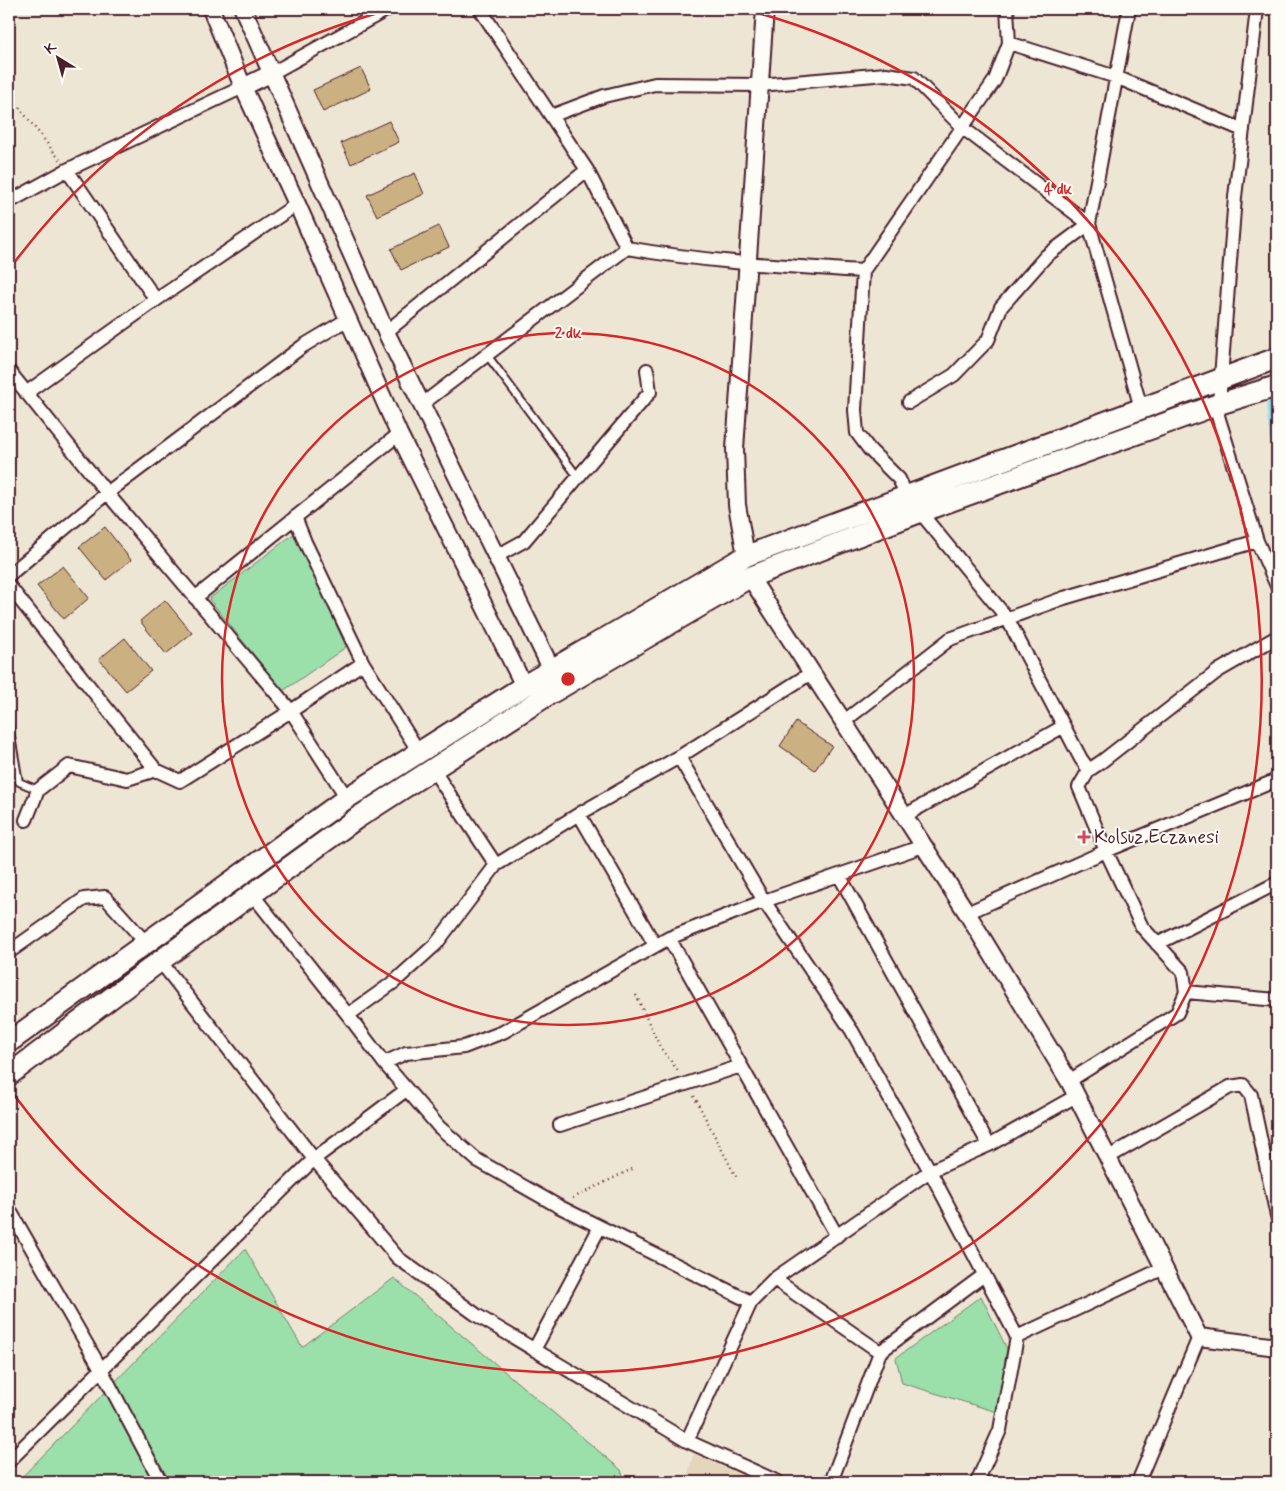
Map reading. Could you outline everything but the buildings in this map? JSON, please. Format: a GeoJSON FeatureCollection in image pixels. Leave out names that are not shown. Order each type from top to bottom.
{"type":"FeatureCollection","features":[{"type":"Feature","properties":{"kind":"main road"},"geometry":{"type":"LineString","coordinates":[[9,1042],[347,798],[524,686],[746,556],[1277,358]]}},
{"type":"Feature","properties":{"kind":"main road"},"geometry":{"type":"LineString","coordinates":[[9,1075],[160,961],[357,818],[546,696],[750,576],[920,512],[1219,404],[1277,386]]}},
{"type":"Feature","properties":{"kind":"street"},"geometry":{"type":"LineString","coordinates":[[211,9],[242,87],[298,204],[399,434],[524,686]]}},
{"type":"Feature","properties":{"kind":"street"},"geometry":{"type":"LineString","coordinates":[[243,9],[386,332],[552,670]]}},
{"type":"Feature","properties":{"kind":"street"},"geometry":{"type":"LineString","coordinates":[[9,202],[67,170],[272,73],[388,9]]}},
{"type":"Feature","properties":{"kind":"street"},"geometry":{"type":"LineString","coordinates":[[480,9],[587,170],[627,248]]}},
{"type":"Feature","properties":{"kind":"street"},"geometry":{"type":"LineString","coordinates":[[746,556],[737,505],[735,449],[765,9]]}},
{"type":"Feature","properties":{"kind":"street"},"geometry":{"type":"LineString","coordinates":[[907,496],[899,479],[869,449],[857,433],[855,410],[863,271],[995,80],[1009,42],[1006,9]]}},
{"type":"Feature","properties":{"kind":"street"},"geometry":{"type":"LineString","coordinates":[[1129,9],[1089,224],[1141,408]]}},
{"type":"Feature","properties":{"kind":"street"},"geometry":{"type":"LineString","coordinates":[[1257,9],[1235,197],[1218,416],[1258,541],[1277,586]]}},
{"type":"Feature","properties":{"kind":"street"},"geometry":{"type":"LineString","coordinates":[[1009,42],[1116,77],[1242,130]]}},
{"type":"Feature","properties":{"kind":"street"},"geometry":{"type":"LineString","coordinates":[[551,116],[604,96],[655,84],[760,85],[886,74],[914,78],[963,128],[1089,224]]}},
{"type":"Feature","properties":{"kind":"street"},"geometry":{"type":"LineString","coordinates":[[67,170],[156,300]]}},
{"type":"Feature","properties":{"kind":"street"},"geometry":{"type":"LineString","coordinates":[[386,332],[587,170]]}},
{"type":"Feature","properties":{"kind":"street"},"geometry":{"type":"LineString","coordinates":[[26,393],[156,300],[298,204]]}},
{"type":"Feature","properties":{"kind":"street"},"geometry":{"type":"LineString","coordinates":[[909,402],[954,375],[988,340],[1001,307],[1046,256],[1089,224]]}},
{"type":"Feature","properties":{"kind":"street"},"geometry":{"type":"LineString","coordinates":[[421,406],[627,248],[660,254],[748,263],[863,271]]}},
{"type":"Feature","properties":{"kind":"street"},"geometry":{"type":"LineString","coordinates":[[9,575],[107,493],[303,346],[348,319]]}},
{"type":"Feature","properties":{"kind":"street"},"geometry":{"type":"LineString","coordinates":[[495,557],[524,540],[650,392],[647,370]]}},
{"type":"Feature","properties":{"kind":"street"},"geometry":{"type":"LineString","coordinates":[[9,371],[107,493],[291,711],[347,798]]}},
{"type":"Feature","properties":{"kind":"street"},"geometry":{"type":"LineString","coordinates":[[195,598],[399,434]]}},
{"type":"Feature","properties":{"kind":"street"},"geometry":{"type":"LineString","coordinates":[[920,512],[1007,618],[1089,770]]}},
{"type":"Feature","properties":{"kind":"street"},"geometry":{"type":"LineString","coordinates":[[295,517],[363,663],[419,752]]}},
{"type":"Feature","properties":{"kind":"street"},"geometry":{"type":"LineString","coordinates":[[843,722],[950,639],[1064,598],[1258,541]]}},
{"type":"Feature","properties":{"kind":"street"},"geometry":{"type":"LineString","coordinates":[[750,576],[967,913],[1072,1088],[1106,1158],[1199,1337],[1138,1482]]}},
{"type":"Feature","properties":{"kind":"street"},"geometry":{"type":"LineString","coordinates":[[10,588],[156,770],[180,781],[363,663]]}},
{"type":"Feature","properties":{"kind":"street"},"geometry":{"type":"LineString","coordinates":[[687,1440],[751,1302],[774,1279],[930,1171],[989,1146],[1176,1013],[1186,992],[1183,972],[1142,927],[1106,851],[1079,787],[1089,770],[1218,671],[1277,637]]}},
{"type":"Feature","properties":{"kind":"street"},"geometry":{"type":"LineString","coordinates":[[348,1015],[394,982],[436,944],[496,865],[579,814],[679,757],[811,673]]}},
{"type":"Feature","properties":{"kind":"street"},"geometry":{"type":"LineString","coordinates":[[904,816],[1064,726]]}},
{"type":"Feature","properties":{"kind":"street"},"geometry":{"type":"LineString","coordinates":[[679,757],[764,901],[852,1031],[930,1171],[1017,1337],[1000,1430],[977,1482]]}},
{"type":"Feature","properties":{"kind":"street"},"geometry":{"type":"LineString","coordinates":[[26,820],[38,790],[70,766],[127,779],[156,770]]}},
{"type":"Feature","properties":{"kind":"street"},"geometry":{"type":"LineString","coordinates":[[432,768],[496,865]]}},
{"type":"Feature","properties":{"kind":"street"},"geometry":{"type":"LineString","coordinates":[[967,913],[1106,851],[1277,780]]}},
{"type":"Feature","properties":{"kind":"street"},"geometry":{"type":"LineString","coordinates":[[579,814],[655,946]]}},
{"type":"Feature","properties":{"kind":"street"},"geometry":{"type":"LineString","coordinates":[[384,1063],[406,1053],[464,1047],[503,1032],[668,938],[764,901],[923,846]]}},
{"type":"Feature","properties":{"kind":"street"},"geometry":{"type":"LineString","coordinates":[[839,876],[989,1146]]}},
{"type":"Feature","properties":{"kind":"street"},"geometry":{"type":"LineString","coordinates":[[1158,944],[1277,882]]}},
{"type":"Feature","properties":{"kind":"street"},"geometry":{"type":"LineString","coordinates":[[252,894],[406,1090],[439,1127],[478,1160],[558,1206],[751,1302]]}},
{"type":"Feature","properties":{"kind":"street"},"geometry":{"type":"LineString","coordinates":[[9,952],[84,898],[105,897],[146,943]]}},
{"type":"Feature","properties":{"kind":"street"},"geometry":{"type":"LineString","coordinates":[[668,938],[836,1236]]}},
{"type":"Feature","properties":{"kind":"street"},"geometry":{"type":"LineString","coordinates":[[160,961],[314,1159],[398,1258],[478,1316],[534,1350],[687,1440],[778,1482]]}},
{"type":"Feature","properties":{"kind":"street"},"geometry":{"type":"LineString","coordinates":[[1186,992],[1277,1000]]}},
{"type":"Feature","properties":{"kind":"street"},"geometry":{"type":"LineString","coordinates":[[560,1125],[741,1066]]}},
{"type":"Feature","properties":{"kind":"street"},"geometry":{"type":"LineString","coordinates":[[1106,1158],[1230,1087],[1243,1085],[1251,1095],[1277,1216]]}},
{"type":"Feature","properties":{"kind":"street"},"geometry":{"type":"LineString","coordinates":[[9,1461],[314,1159],[406,1090]]}},
{"type":"Feature","properties":{"kind":"street"},"geometry":{"type":"LineString","coordinates":[[9,1209],[101,1369],[161,1482]]}},
{"type":"Feature","properties":{"kind":"street"},"geometry":{"type":"LineString","coordinates":[[534,1350],[600,1226]]}},
{"type":"Feature","properties":{"kind":"street"},"geometry":{"type":"LineString","coordinates":[[1017,1337],[1164,1268]]}},
{"type":"Feature","properties":{"kind":"street"},"geometry":{"type":"LineString","coordinates":[[831,1482],[880,1352],[984,1275]]}},
{"type":"Feature","properties":{"kind":"street"},"geometry":{"type":"LineString","coordinates":[[774,1279],[880,1352]]}},
{"type":"Feature","properties":{"kind":"street"},"geometry":{"type":"LineString","coordinates":[[1199,1337],[1277,1347]]}},
{"type":"Feature","properties":{"kind":"lane"},"geometry":{"type":"LineString","coordinates":[[487,355],[578,476]]}},
{"type":"Feature","properties":{"kind":"lane"},"geometry":{"type":"LineString","coordinates":[[9,620],[10,588]]}},
{"type":"Feature","properties":{"kind":"lane"},"geometry":{"type":"LineString","coordinates":[[9,726],[19,782],[38,790]]}},
{"type":"Feature","properties":{"kind":"path"},"geometry":{"type":"LineString","coordinates":[[9,80],[16,102],[67,170]]}},
{"type":"Feature","properties":{"kind":"path"},"geometry":{"type":"LineString","coordinates":[[636,995],[660,1047],[688,1084],[736,1177]]}},
{"type":"Feature","properties":{"kind":"path"},"geometry":{"type":"LineString","coordinates":[[558,1206],[634,1168]]}},
{"type":"Feature","properties":{"kind":"shaded area"},"geometry":{"type":"Polygon","coordinates":[[[694,1454],[755,1482],[685,1482],[694,1454]]]}},
{"type":"Feature","properties":{"kind":"green space"},"geometry":{"type":"Polygon","coordinates":[[[296,532],[346,647],[283,691],[209,599],[296,532]]]}},
{"type":"Feature","properties":{"kind":"green space"},"geometry":{"type":"Polygon","coordinates":[[[245,1249],[302,1347],[394,1278],[621,1470],[625,1482],[17,1482],[245,1249]]]}},
{"type":"Feature","properties":{"kind":"green space"},"geometry":{"type":"Polygon","coordinates":[[[981,1296],[1007,1349],[997,1412],[902,1383],[896,1358],[981,1296]]]}},
{"type":"Feature","properties":{"kind":"waterway"},"geometry":{"type":"LineString","coordinates":[[1274,406],[1277,436]]}},
{"type":"Feature","properties":{"kind":"place","name":"Kolsuz Eczanesi"},"geometry":{"type":"Point","coordinates":[1084,837]}}]}
